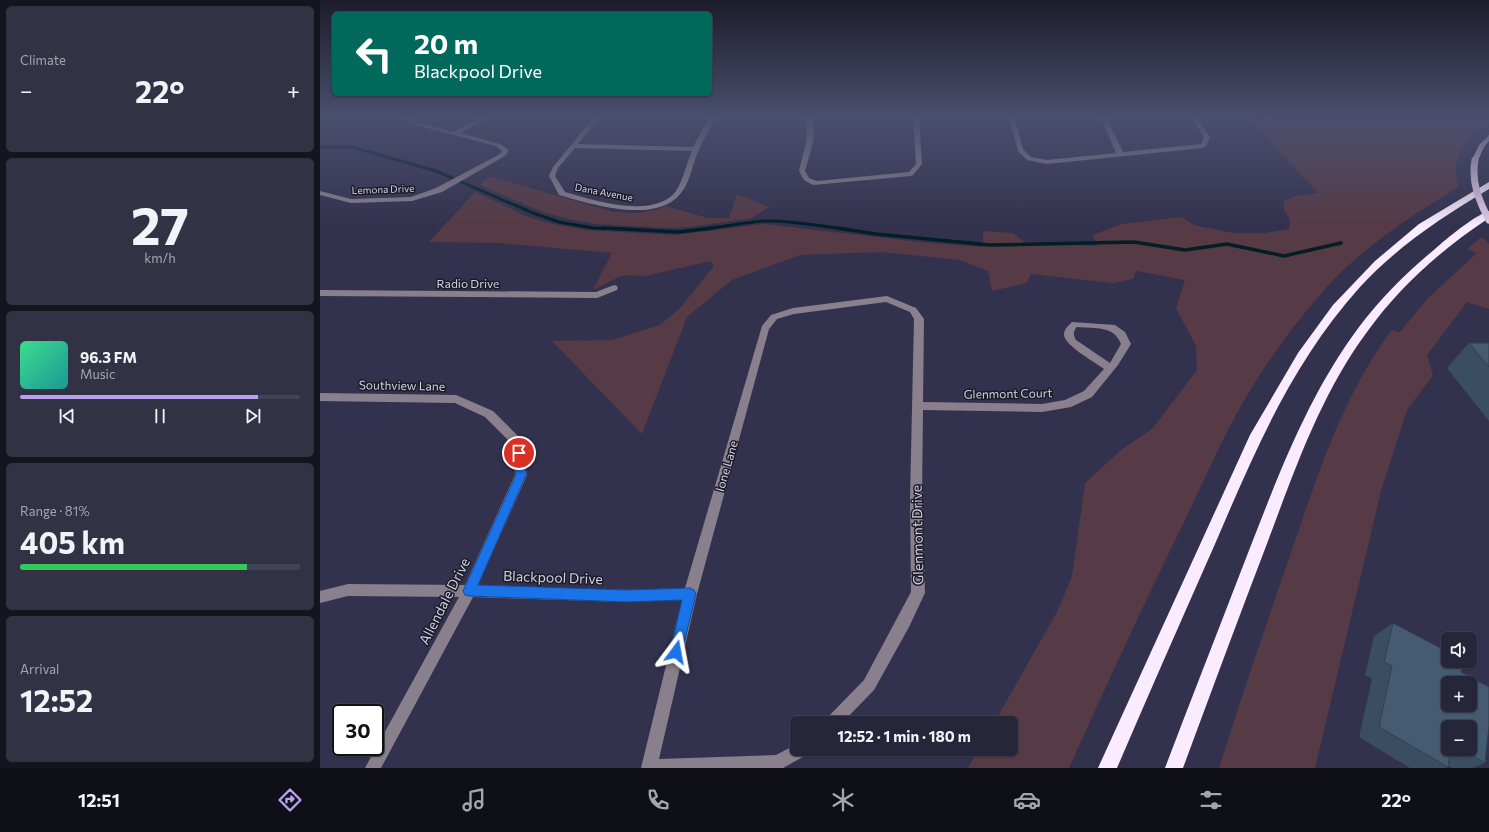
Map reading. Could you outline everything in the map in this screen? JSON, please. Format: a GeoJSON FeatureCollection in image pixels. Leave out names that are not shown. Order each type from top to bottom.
{"type":"FeatureCollection","features":[{"type":"Feature","properties":{"kind":"highway"},"geometry":{"type":"LineString","coordinates":[[1107,768],[1256,435],[1279,390],[1304,351],[1328,317],[1352,289],[1378,263],[1403,241],[1430,222],[1489,185]]}},
{"type":"Feature","properties":{"kind":"highway"},"geometry":{"type":"LineString","coordinates":[[1174,768],[1289,469],[1310,419],[1332,376],[1379,309],[1403,282],[1453,238],[1489,214]]}},
{"type":"Feature","properties":{"kind":"main road"},"geometry":{"type":"LineString","coordinates":[[1478,154],[1473,173],[1478,199],[1489,220]]}},
{"type":"Feature","properties":{"kind":"street","name":"Lemona Drive"},"geometry":{"type":"LineString","coordinates":[[320,193],[351,201],[412,199],[424,196],[446,186],[481,168],[503,154]]}},
{"type":"Feature","properties":{"kind":"street","name":"Dana Avenue"},"geometry":{"type":"LineString","coordinates":[[567,154],[555,168],[552,176],[562,193],[580,199],[628,208],[647,208],[663,203],[674,196],[682,185],[694,154]]}},
{"type":"Feature","properties":{"kind":"street"},"geometry":{"type":"LineString","coordinates":[[807,154],[802,171],[806,179],[816,183],[911,174],[919,164],[918,154]]}},
{"type":"Feature","properties":{"kind":"street"},"geometry":{"type":"LineString","coordinates":[[1024,154],[1029,159],[1047,162],[1120,154]]}},
{"type":"Feature","properties":{"kind":"street","name":"Radio Drive"},"geometry":{"type":"LineString","coordinates":[[320,293],[597,295],[614,288]]}},
{"type":"Feature","properties":{"kind":"street","name":"Ione Lane"},"geometry":{"type":"LineString","coordinates":[[649,768],[690,594],[765,328],[774,317],[794,311],[887,299],[913,310],[919,319]]}},
{"type":"Feature","properties":{"kind":"street","name":"Glenmont Drive"},"geometry":{"type":"LineString","coordinates":[[839,716],[869,684],[904,622],[918,593],[916,499],[919,319]]}},
{"type":"Feature","properties":{"kind":"street","name":"Glenmont Court"},"geometry":{"type":"LineString","coordinates":[[917,406],[1042,408],[1067,404],[1088,394],[1110,368],[1126,344],[1122,334],[1112,327],[1075,324],[1070,328],[1069,336],[1072,342],[1110,368]]}},
{"type":"Feature","properties":{"kind":"street","name":"Southview Lane"},"geometry":{"type":"LineString","coordinates":[[320,398],[456,399],[489,414],[518,442]]}},
{"type":"Feature","properties":{"kind":"street","name":"Allendale Drive"},"geometry":{"type":"LineString","coordinates":[[373,768],[469,591],[521,475],[518,442]]}},
{"type":"Feature","properties":{"kind":"street","name":"Blackpool Drive"},"geometry":{"type":"LineString","coordinates":[[320,597],[348,590],[469,591],[627,596],[690,594]]}},
{"type":"Feature","properties":{"kind":"street"},"geometry":{"type":"LineString","coordinates":[[649,768],[777,763],[790,756]]}},
{"type":"Feature","properties":{"kind":"shaded area"},"geometry":{"type":"Polygon","coordinates":[[[1281,154],[1460,154],[1456,168],[1456,178],[1459,187],[1402,223],[1349,265],[1333,280],[1309,307],[1261,372],[1235,416],[1218,450],[1141,611],[1069,768],[968,768],[975,756],[1018,756],[1018,716],[998,716],[1057,612],[1072,576],[1085,483],[1121,450],[1152,429],[1197,370],[1196,346],[1176,308],[1185,280],[1136,271],[1133,279],[1113,283],[1031,274],[1027,283],[992,291],[988,271],[960,260],[881,252],[800,255],[732,280],[687,317],[642,434],[552,341],[612,340],[660,325],[680,308],[714,266],[711,261],[645,276],[628,275],[619,277],[593,290],[612,253],[500,243],[429,242],[475,192],[528,217],[553,224],[588,230],[674,235],[765,224],[920,242],[983,247],[983,231],[1013,233],[1024,242],[1097,246],[1093,235],[1121,224],[1182,217],[1194,225],[1233,233],[1265,233],[1289,229],[1290,220],[1284,209],[1284,202],[1294,196],[1318,193],[1281,154]]]}},
{"type":"Feature","properties":{"kind":"shaded area"},"geometry":{"type":"Polygon","coordinates":[[[489,176],[613,212],[638,213],[655,210],[666,206],[708,218],[729,218],[737,194],[769,207],[752,218],[690,227],[670,228],[597,224],[568,219],[540,211],[480,185],[489,176]]]}},
{"type":"Feature","properties":{"kind":"shaded area"},"geometry":{"type":"Polygon","coordinates":[[[1480,238],[1484,238],[1489,244],[1489,309],[1467,302],[1427,355],[1433,375],[1407,410],[1381,491],[1315,768],[1219,768],[1256,654],[1314,486],[1335,431],[1347,405],[1375,354],[1392,330],[1400,332],[1427,299],[1477,253],[1467,249],[1480,238]]]}},
{"type":"Feature","properties":{"kind":"building"},"geometry":{"type":"Polygon","coordinates":[[[1469,343],[1489,343],[1489,367],[1469,343]]]}},
{"type":"Feature","properties":{"kind":"building"},"geometry":{"type":"Polygon","coordinates":[[[1393,623],[1441,648],[1441,668],[1462,668],[1461,672],[1468,676],[1441,676],[1441,712],[1477,712],[1477,681],[1489,687],[1489,726],[1485,763],[1472,756],[1477,756],[1477,720],[1441,720],[1441,756],[1450,756],[1448,767],[1379,727],[1392,666],[1384,662],[1393,623]]]}},
{"type":"Feature","properties":{"kind":"waterway"},"geometry":{"type":"LineString","coordinates":[[376,154],[436,171],[533,213],[559,222],[593,228],[618,229]]}},
{"type":"Feature","properties":{"kind":"waterway"},"geometry":{"type":"LineString","coordinates":[[705,229],[765,221],[795,222],[837,228]]}},
{"type":"Feature","properties":{"kind":"waterway"},"geometry":{"type":"LineString","coordinates":[[603,228],[618,229]]}},
{"type":"Feature","properties":{"kind":"waterway"},"geometry":{"type":"LineString","coordinates":[[705,229],[712,228]]}},
{"type":"Feature","properties":{"kind":"waterway"},"geometry":{"type":"LineString","coordinates":[[837,228],[844,229]]}},
{"type":"Feature","properties":{"kind":"waterway"},"geometry":{"type":"LineString","coordinates":[[837,228],[876,234],[990,245],[1134,242],[1185,250],[1227,244],[1284,256],[1341,243]]}},
{"type":"Feature","properties":{"kind":"waterway"},"geometry":{"type":"LineString","coordinates":[[618,229],[625,229]]}},
{"type":"Feature","properties":{"kind":"waterway"},"geometry":{"type":"LineString","coordinates":[[618,229],[679,232],[705,229]]}},
{"type":"Feature","properties":{"kind":"route"},"geometry":{"type":"LineString","coordinates":[[519,453],[521,475],[469,591],[627,596],[690,594],[676,652]]}}]}
